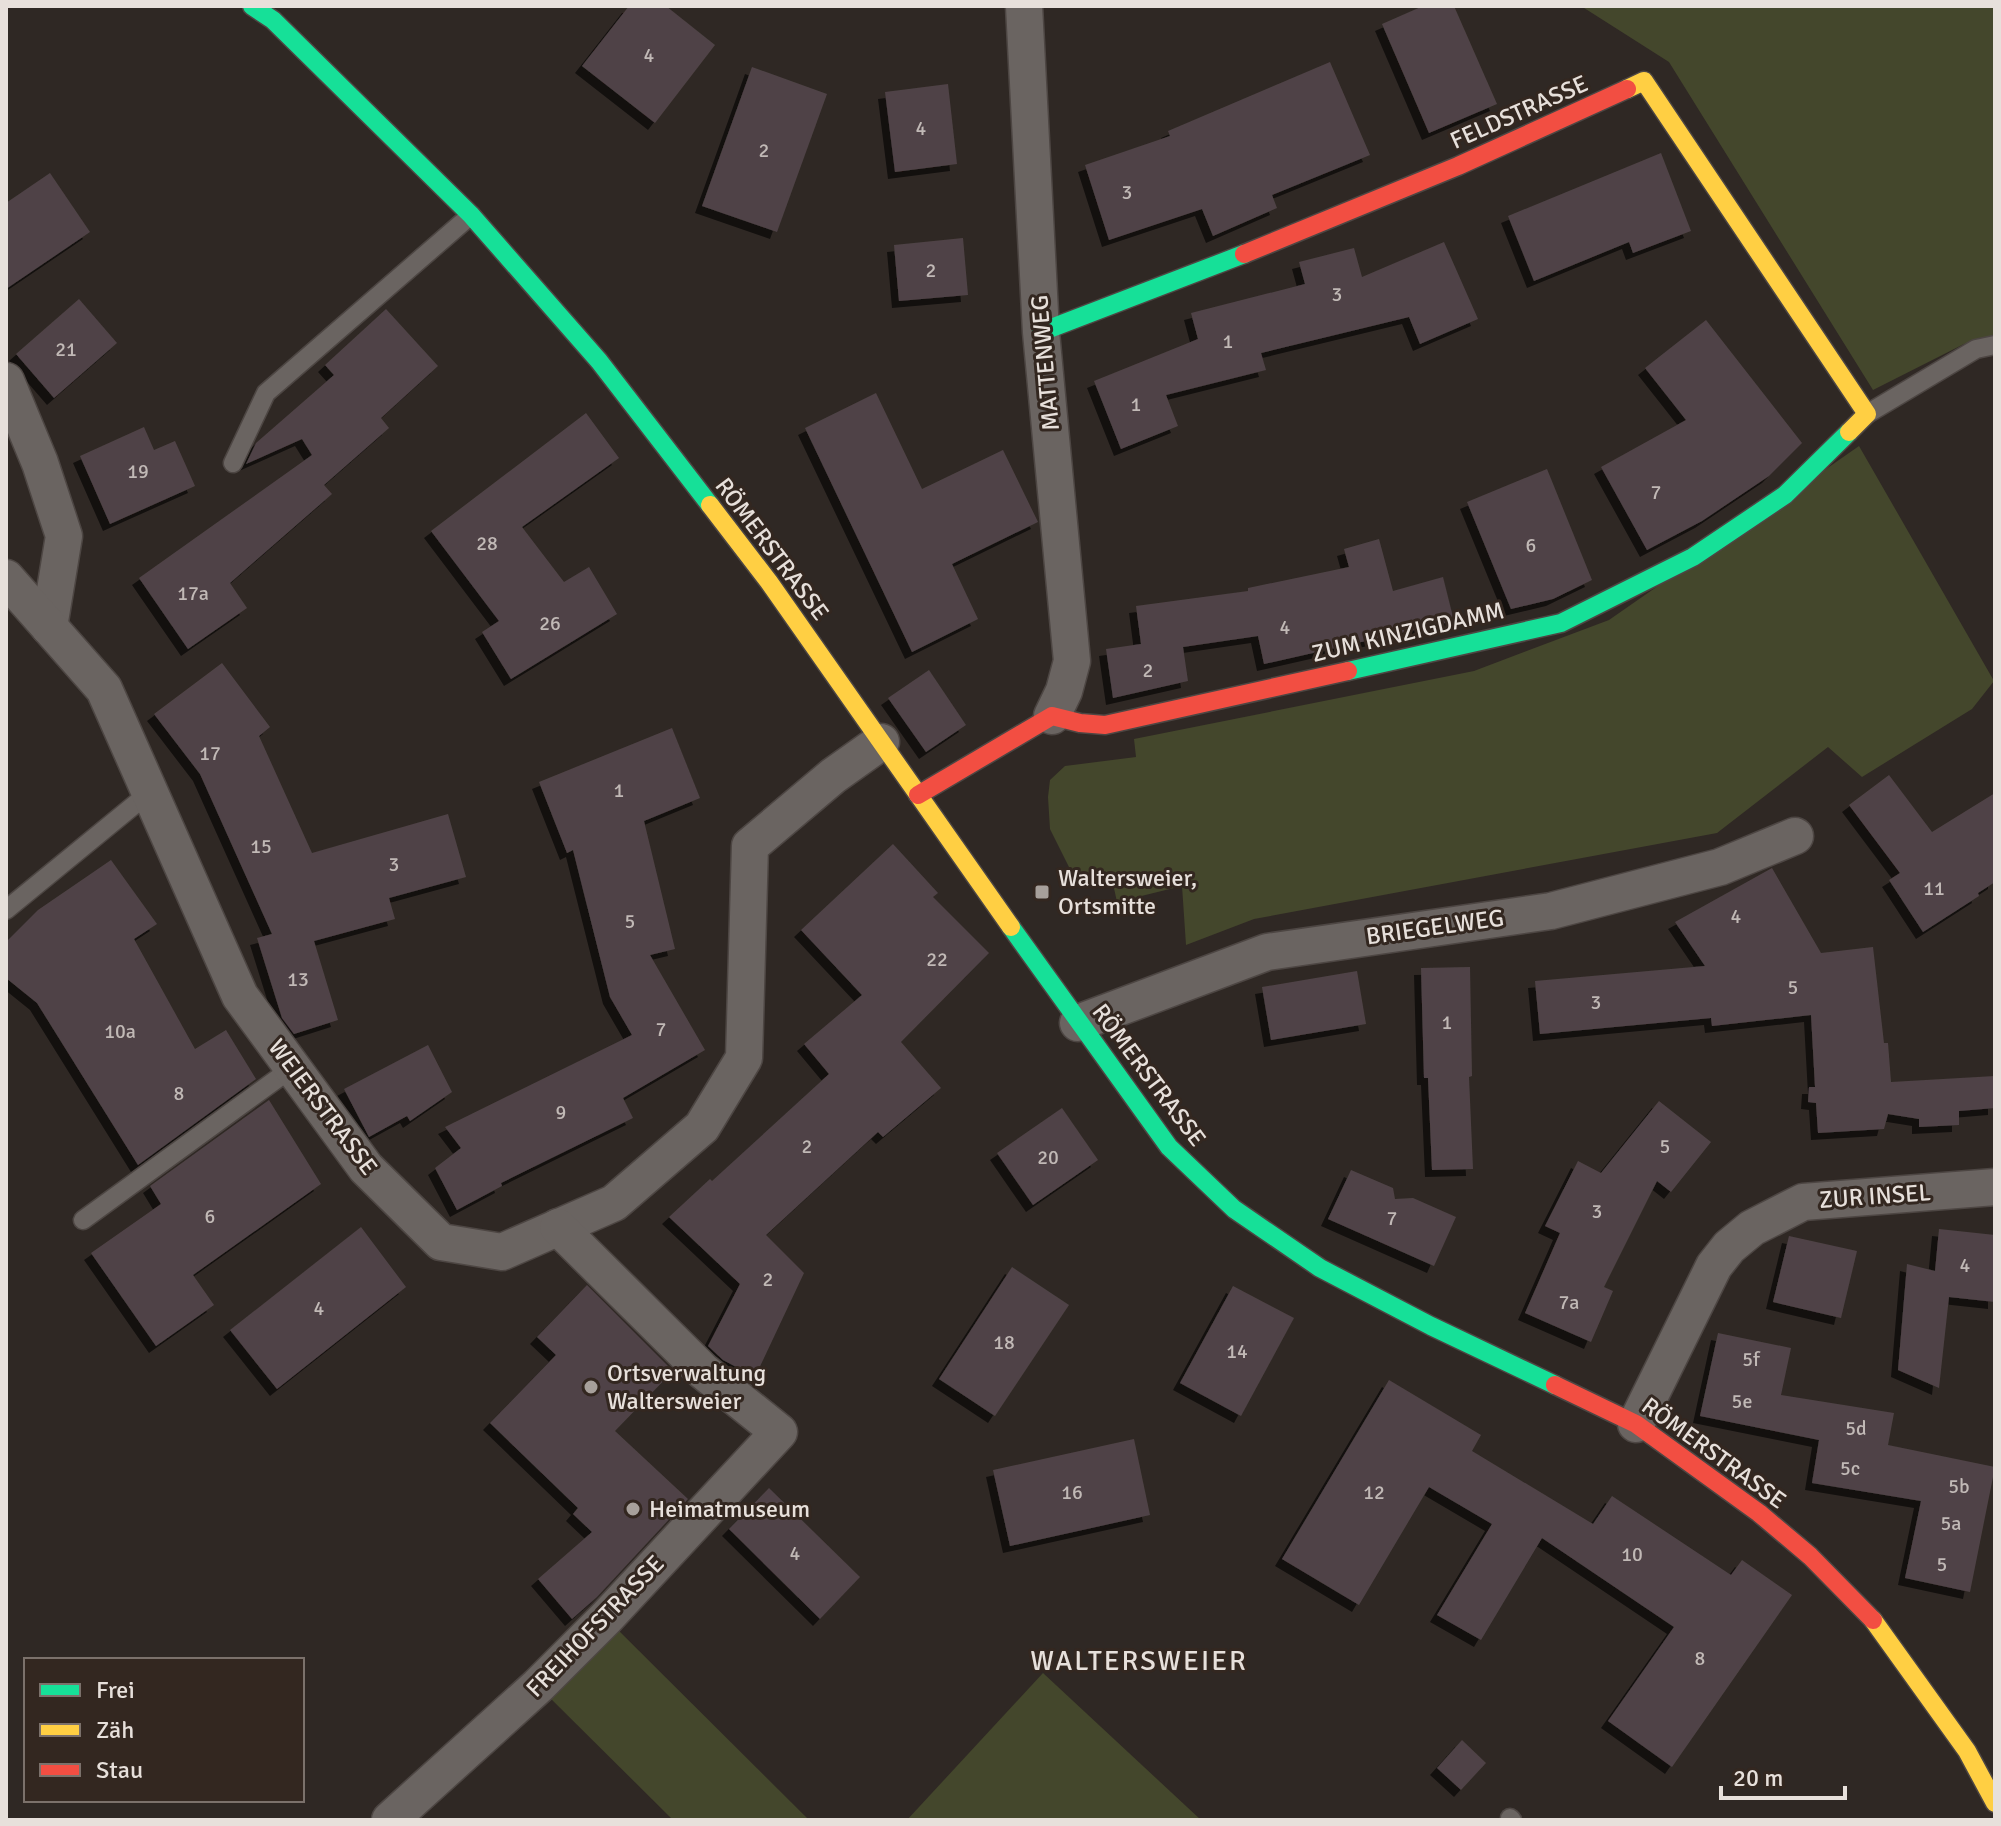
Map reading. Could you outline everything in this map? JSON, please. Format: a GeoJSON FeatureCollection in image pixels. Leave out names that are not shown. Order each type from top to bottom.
{"type":"FeatureCollection","features":[{"type":"Feature","properties":{"kind":"street","name":"RÖMERSTRASSE"},"geometry":{"type":"LineString","coordinates":[[252,6],[273,20],[471,215],[599,361],[769,582],[1078,1023],[1169,1147],[1234,1209],[1320,1268],[1431,1326],[1636,1424],[1759,1513],[1810,1556],[1877,1624],[1942,1729],[1967,1751],[1995,1803]]}},
{"type":"Feature","properties":{"kind":"street","name":"MATTENWEG"},"geometry":{"type":"LineString","coordinates":[[1024,6],[1041,332],[1072,661],[1064,691],[1052,716]]}},
{"type":"Feature","properties":{"kind":"street","name":"FELDSTRASSE"},"geometry":{"type":"LineString","coordinates":[[1041,332],[1212,267],[1458,166],[1644,81],[1867,414]]}},
{"type":"Feature","properties":{"kind":"street"},"geometry":{"type":"LineString","coordinates":[[6,381],[40,463],[64,536],[49,627]]}},
{"type":"Feature","properties":{"kind":"street","name":"ZUM KINZIGDAMM"},"geometry":{"type":"LineString","coordinates":[[1052,716],[1105,725],[1561,623],[1693,557],[1785,495],[1867,414]]}},
{"type":"Feature","properties":{"kind":"street","name":"WEIERSTRASSE"},"geometry":{"type":"LineString","coordinates":[[6,578],[104,689],[240,996],[366,1168],[441,1242],[502,1252],[614,1203],[702,1127],[744,1058],[750,846],[833,776],[881,742]]}},
{"type":"Feature","properties":{"kind":"street"},"geometry":{"type":"LineString","coordinates":[[918,795],[1052,716]]}},
{"type":"Feature","properties":{"kind":"street","name":"BRIEGELWEG"},"geometry":{"type":"LineString","coordinates":[[1078,1023],[1267,952],[1551,911],[1720,867],[1795,836]]}},
{"type":"Feature","properties":{"kind":"street","name":"ZUR INSEL"},"geometry":{"type":"LineString","coordinates":[[1636,1424],[1714,1266],[1729,1247],[1752,1228],[1803,1202],[1995,1187]]}},
{"type":"Feature","properties":{"kind":"street","name":"FREIHOFSTRASSE"},"geometry":{"type":"LineString","coordinates":[[390,1820],[538,1686],[606,1618],[779,1432],[703,1371],[558,1227]]}},
{"type":"Feature","properties":{"kind":"lane"},"geometry":{"type":"LineString","coordinates":[[233,463],[266,393],[471,215]]}},
{"type":"Feature","properties":{"kind":"lane"},"geometry":{"type":"LineString","coordinates":[[1867,414],[1976,349],[1995,345]]}},
{"type":"Feature","properties":{"kind":"lane"},"geometry":{"type":"LineString","coordinates":[[6,910],[150,792]]}},
{"type":"Feature","properties":{"kind":"lane"},"geometry":{"type":"LineString","coordinates":[[83,1220],[292,1068]]}},
{"type":"Feature","properties":{"kind":"green space"},"geometry":{"type":"Polygon","coordinates":[[[1581,6],[1995,6],[1995,335],[1964,344],[1873,390],[1669,62],[1581,6]]]}},
{"type":"Feature","properties":{"kind":"green space"},"geometry":{"type":"Polygon","coordinates":[[[1859,446],[1994,681],[1972,709],[1862,777],[1828,747],[1717,833],[1254,919],[1186,945],[1182,886],[1117,902],[1112,879],[1078,876],[1071,871],[1050,829],[1048,797],[1050,780],[1065,766],[1136,757],[1134,739],[1474,671],[1609,620],[1859,446]]]}},
{"type":"Feature","properties":{"kind":"green space"},"geometry":{"type":"Polygon","coordinates":[[[606,1618],[809,1820],[673,1820],[538,1686],[606,1618]]]}},
{"type":"Feature","properties":{"kind":"green space"},"geometry":{"type":"Polygon","coordinates":[[[1043,1673],[1201,1820],[907,1820],[1043,1673]]]}},
{"type":"Feature","properties":{"kind":"building"},"geometry":{"type":"Polygon","coordinates":[[[629,6],[666,6],[715,45],[655,123],[582,66],[629,6]]]}},
{"type":"Feature","properties":{"kind":"building"},"geometry":{"type":"Polygon","coordinates":[[[1423,6],[1454,6],[1497,104],[1429,133],[1382,24],[1423,6]]]}},
{"type":"Feature","properties":{"kind":"building"},"geometry":{"type":"Polygon","coordinates":[[[1330,62],[1370,155],[1272,195],[1277,208],[1213,236],[1202,209],[1109,240],[1085,165],[1170,136],[1168,131],[1330,62]]]}},
{"type":"Feature","properties":{"kind":"building"},"geometry":{"type":"Polygon","coordinates":[[[752,67],[827,94],[777,232],[702,206],[752,67]]]}},
{"type":"Feature","properties":{"kind":"building"},"geometry":{"type":"Polygon","coordinates":[[[948,84],[957,164],[895,172],[885,92],[948,84]]]}},
{"type":"Feature","properties":{"kind":"building"},"geometry":{"type":"Polygon","coordinates":[[[1661,153],[1691,231],[1633,253],[1629,242],[1534,281],[1508,216],[1661,153]]]}},
{"type":"Feature","properties":{"kind":"building"},"geometry":{"type":"Polygon","coordinates":[[[50,173],[90,232],[6,289],[6,203],[50,173]]]}},
{"type":"Feature","properties":{"kind":"building"},"geometry":{"type":"Polygon","coordinates":[[[963,238],[968,295],[899,301],[894,245],[963,238]]]}},
{"type":"Feature","properties":{"kind":"building"},"geometry":{"type":"Polygon","coordinates":[[[1444,242],[1478,319],[1420,344],[1409,317],[1261,353],[1266,370],[1166,395],[1178,426],[1121,449],[1094,381],[1198,339],[1191,313],[1305,284],[1299,262],[1354,248],[1362,277],[1444,242]]]}},
{"type":"Feature","properties":{"kind":"building"},"geometry":{"type":"Polygon","coordinates":[[[79,299],[117,343],[54,398],[16,354],[79,299]]]}},
{"type":"Feature","properties":{"kind":"building"},"geometry":{"type":"Polygon","coordinates":[[[386,309],[438,366],[381,418],[389,428],[324,485],[332,494],[230,583],[247,608],[188,649],[139,578],[312,455],[302,439],[246,464],[256,443],[334,375],[325,365],[386,309]]]}},
{"type":"Feature","properties":{"kind":"building"},"geometry":{"type":"Polygon","coordinates":[[[1706,320],[1802,443],[1769,476],[1702,521],[1647,550],[1601,467],[1686,420],[1645,368],[1706,320]]]}},
{"type":"Feature","properties":{"kind":"building"},"geometry":{"type":"Polygon","coordinates":[[[876,393],[922,489],[1003,450],[1038,522],[952,564],[978,619],[912,652],[805,428],[876,393]]]}},
{"type":"Feature","properties":{"kind":"building"},"geometry":{"type":"Polygon","coordinates":[[[586,413],[619,458],[522,527],[564,582],[589,567],[617,614],[511,679],[482,632],[499,621],[431,531],[586,413]]]}},
{"type":"Feature","properties":{"kind":"building"},"geometry":{"type":"Polygon","coordinates":[[[144,427],[154,450],[175,441],[195,486],[110,524],[80,456],[144,427]]]}},
{"type":"Feature","properties":{"kind":"building"},"geometry":{"type":"Polygon","coordinates":[[[1547,469],[1592,580],[1553,599],[1511,609],[1467,502],[1547,469]]]}},
{"type":"Feature","properties":{"kind":"building"},"geometry":{"type":"Polygon","coordinates":[[[1379,539],[1393,591],[1443,577],[1454,621],[1264,664],[1258,636],[1183,647],[1188,681],[1113,698],[1106,649],[1141,644],[1136,606],[1248,591],[1248,588],[1349,567],[1344,549],[1379,539]]]}},
{"type":"Feature","properties":{"kind":"building"},"geometry":{"type":"Polygon","coordinates":[[[222,663],[270,727],[259,736],[312,853],[448,814],[466,877],[389,898],[395,919],[314,941],[338,1020],[294,1034],[282,1018],[257,938],[272,934],[200,774],[154,714],[222,663]]]}},
{"type":"Feature","properties":{"kind":"building"},"geometry":{"type":"Polygon","coordinates":[[[929,670],[966,725],[926,752],[888,698],[929,670]]]}},
{"type":"Feature","properties":{"kind":"building"},"geometry":{"type":"Polygon","coordinates":[[[672,728],[700,798],[644,821],[675,949],[650,955],[705,1050],[623,1098],[633,1118],[501,1183],[502,1186],[457,1210],[435,1168],[461,1148],[445,1127],[632,1035],[610,997],[573,850],[567,853],[539,782],[672,728]]]}},
{"type":"Feature","properties":{"kind":"building"},"geometry":{"type":"Polygon","coordinates":[[[1889,775],[1932,832],[1995,793],[1995,882],[1923,932],[1889,880],[1900,873],[1849,805],[1889,775]]]}},
{"type":"Feature","properties":{"kind":"building"},"geometry":{"type":"Polygon","coordinates":[[[893,844],[938,893],[933,897],[989,953],[901,1042],[941,1088],[883,1137],[878,1132],[766,1235],[804,1273],[755,1377],[723,1360],[708,1346],[740,1284],[669,1217],[829,1074],[804,1044],[862,995],[801,930],[893,844]]]}},
{"type":"Feature","properties":{"kind":"building"},"geometry":{"type":"Polygon","coordinates":[[[111,860],[157,924],[134,939],[195,1049],[226,1030],[256,1079],[138,1165],[37,1003],[6,978],[6,942],[38,910],[111,860]]]}},
{"type":"Feature","properties":{"kind":"building"},"geometry":{"type":"Polygon","coordinates":[[[1772,868],[1821,953],[1873,947],[1891,1082],[1995,1076],[1995,1108],[1959,1111],[1959,1125],[1919,1127],[1919,1119],[1888,1114],[1884,1129],[1818,1133],[1816,1103],[1808,1102],[1809,1087],[1815,1087],[1811,1015],[1712,1026],[1711,1018],[1540,1034],[1535,981],[1705,966],[1675,922],[1772,868]]]}},
{"type":"Feature","properties":{"kind":"building"},"geometry":{"type":"Polygon","coordinates":[[[1470,967],[1472,1076],[1469,1077],[1473,1169],[1432,1170],[1428,1078],[1424,1078],[1421,968],[1470,967]]]}},
{"type":"Feature","properties":{"kind":"building"},"geometry":{"type":"Polygon","coordinates":[[[1357,971],[1366,1024],[1271,1040],[1262,987],[1357,971]]]}},
{"type":"Feature","properties":{"kind":"building"},"geometry":{"type":"Polygon","coordinates":[[[428,1045],[452,1092],[410,1121],[407,1116],[369,1137],[344,1089],[428,1045]]]}},
{"type":"Feature","properties":{"kind":"building"},"geometry":{"type":"Polygon","coordinates":[[[269,1100],[321,1184],[193,1275],[214,1305],[156,1346],[91,1253],[161,1204],[150,1186],[269,1100]]]}},
{"type":"Feature","properties":{"kind":"building"},"geometry":{"type":"Polygon","coordinates":[[[1659,1101],[1711,1142],[1671,1192],[1657,1181],[1604,1287],[1613,1291],[1591,1342],[1525,1313],[1560,1233],[1545,1226],[1578,1161],[1601,1173],[1659,1101]]]}},
{"type":"Feature","properties":{"kind":"building"},"geometry":{"type":"Polygon","coordinates":[[[1062,1108],[1098,1160],[1033,1205],[997,1153],[1062,1108]]]}},
{"type":"Feature","properties":{"kind":"building"},"geometry":{"type":"Polygon","coordinates":[[[1351,1170],[1393,1188],[1395,1199],[1413,1198],[1456,1217],[1434,1266],[1328,1219],[1351,1170]]]}},
{"type":"Feature","properties":{"kind":"building"},"geometry":{"type":"Polygon","coordinates":[[[361,1227],[406,1287],[277,1389],[230,1330],[361,1227]]]}},
{"type":"Feature","properties":{"kind":"building"},"geometry":{"type":"Polygon","coordinates":[[[1939,1229],[1995,1235],[1995,1302],[1949,1297],[1939,1388],[1898,1370],[1907,1264],[1935,1271],[1939,1229]]]}},
{"type":"Feature","properties":{"kind":"building"},"geometry":{"type":"Polygon","coordinates":[[[1789,1236],[1857,1251],[1841,1318],[1773,1302],[1789,1236]]]}},
{"type":"Feature","properties":{"kind":"building"},"geometry":{"type":"Polygon","coordinates":[[[1012,1267],[1069,1305],[995,1416],[939,1379],[1012,1267]]]}},
{"type":"Feature","properties":{"kind":"building"},"geometry":{"type":"Polygon","coordinates":[[[587,1285],[673,1371],[615,1431],[688,1499],[597,1597],[572,1619],[538,1579],[592,1532],[573,1514],[578,1508],[490,1423],[556,1355],[537,1337],[587,1285]]]}},
{"type":"Feature","properties":{"kind":"building"},"geometry":{"type":"Polygon","coordinates":[[[1233,1286],[1294,1318],[1241,1416],[1180,1383],[1233,1286]]]}},
{"type":"Feature","properties":{"kind":"building"},"geometry":{"type":"Polygon","coordinates":[[[1718,1333],[1791,1348],[1781,1395],[1894,1413],[1888,1445],[1995,1467],[1970,1592],[1905,1578],[1921,1501],[1812,1483],[1819,1440],[1700,1416],[1718,1333]]]}},
{"type":"Feature","properties":{"kind":"building"},"geometry":{"type":"Polygon","coordinates":[[[1389,1380],[1481,1435],[1472,1451],[1593,1524],[1612,1496],[1731,1575],[1742,1560],[1792,1595],[1672,1767],[1608,1721],[1674,1627],[1542,1538],[1481,1640],[1437,1615],[1492,1524],[1429,1487],[1359,1605],[1282,1559],[1389,1380]]]}},
{"type":"Feature","properties":{"kind":"building"},"geometry":{"type":"Polygon","coordinates":[[[1134,1439],[1150,1515],[1010,1546],[993,1470],[1134,1439]]]}},
{"type":"Feature","properties":{"kind":"building"},"geometry":{"type":"Polygon","coordinates":[[[769,1488],[860,1577],[820,1619],[729,1529],[769,1488]]]}},
{"type":"Feature","properties":{"kind":"building"},"geometry":{"type":"Polygon","coordinates":[[[1462,1740],[1486,1763],[1461,1790],[1437,1768],[1462,1740]]]}},
{"type":"Feature","properties":{"kind":"traffic: fast"},"geometry":{"type":"LineString","coordinates":[[252,6],[273,20],[471,215],[599,361],[710,505]]}},
{"type":"Feature","properties":{"kind":"traffic: fast"},"geometry":{"type":"LineString","coordinates":[[1041,332],[1244,254]]}},
{"type":"Feature","properties":{"kind":"traffic: fast"},"geometry":{"type":"LineString","coordinates":[[1348,671],[1561,623],[1693,557],[1785,495],[1849,432]]}},
{"type":"Feature","properties":{"kind":"traffic: fast"},"geometry":{"type":"LineString","coordinates":[[1011,927],[1169,1147],[1234,1209],[1320,1268],[1431,1326],[1555,1385]]}},
{"type":"Feature","properties":{"kind":"traffic: slow"},"geometry":{"type":"LineString","coordinates":[[1627,89],[1644,81],[1867,414],[1849,432]]}},
{"type":"Feature","properties":{"kind":"traffic: slow"},"geometry":{"type":"LineString","coordinates":[[710,505],[769,582],[1011,927]]}},
{"type":"Feature","properties":{"kind":"traffic: slow"},"geometry":{"type":"LineString","coordinates":[[1873,1620],[1967,1751],[1995,1803]]}},
{"type":"Feature","properties":{"kind":"traffic: jam"},"geometry":{"type":"LineString","coordinates":[[1244,254],[1458,166],[1627,89]]}},
{"type":"Feature","properties":{"kind":"traffic: jam"},"geometry":{"type":"LineString","coordinates":[[918,795],[1052,716],[1105,725],[1348,671]]}},
{"type":"Feature","properties":{"kind":"traffic: jam"},"geometry":{"type":"LineString","coordinates":[[1555,1385],[1636,1424],[1759,1513],[1810,1556],[1873,1620]]}},
{"type":"Feature","properties":{"kind":"place","name":"Waltersweier, Ortsmitte"},"geometry":{"type":"Point","coordinates":[1042,892]}},
{"type":"Feature","properties":{"kind":"place","name":"Ortsverwaltung Waltersweier"},"geometry":{"type":"Point","coordinates":[591,1387]}},
{"type":"Feature","properties":{"kind":"place","name":"Heimatmuseum"},"geometry":{"type":"Point","coordinates":[633,1509]}},
{"type":"Feature","properties":{"kind":"district","name":"WALTERSWEIER"},"geometry":{"type":"Point","coordinates":[1139,1660]}}]}
